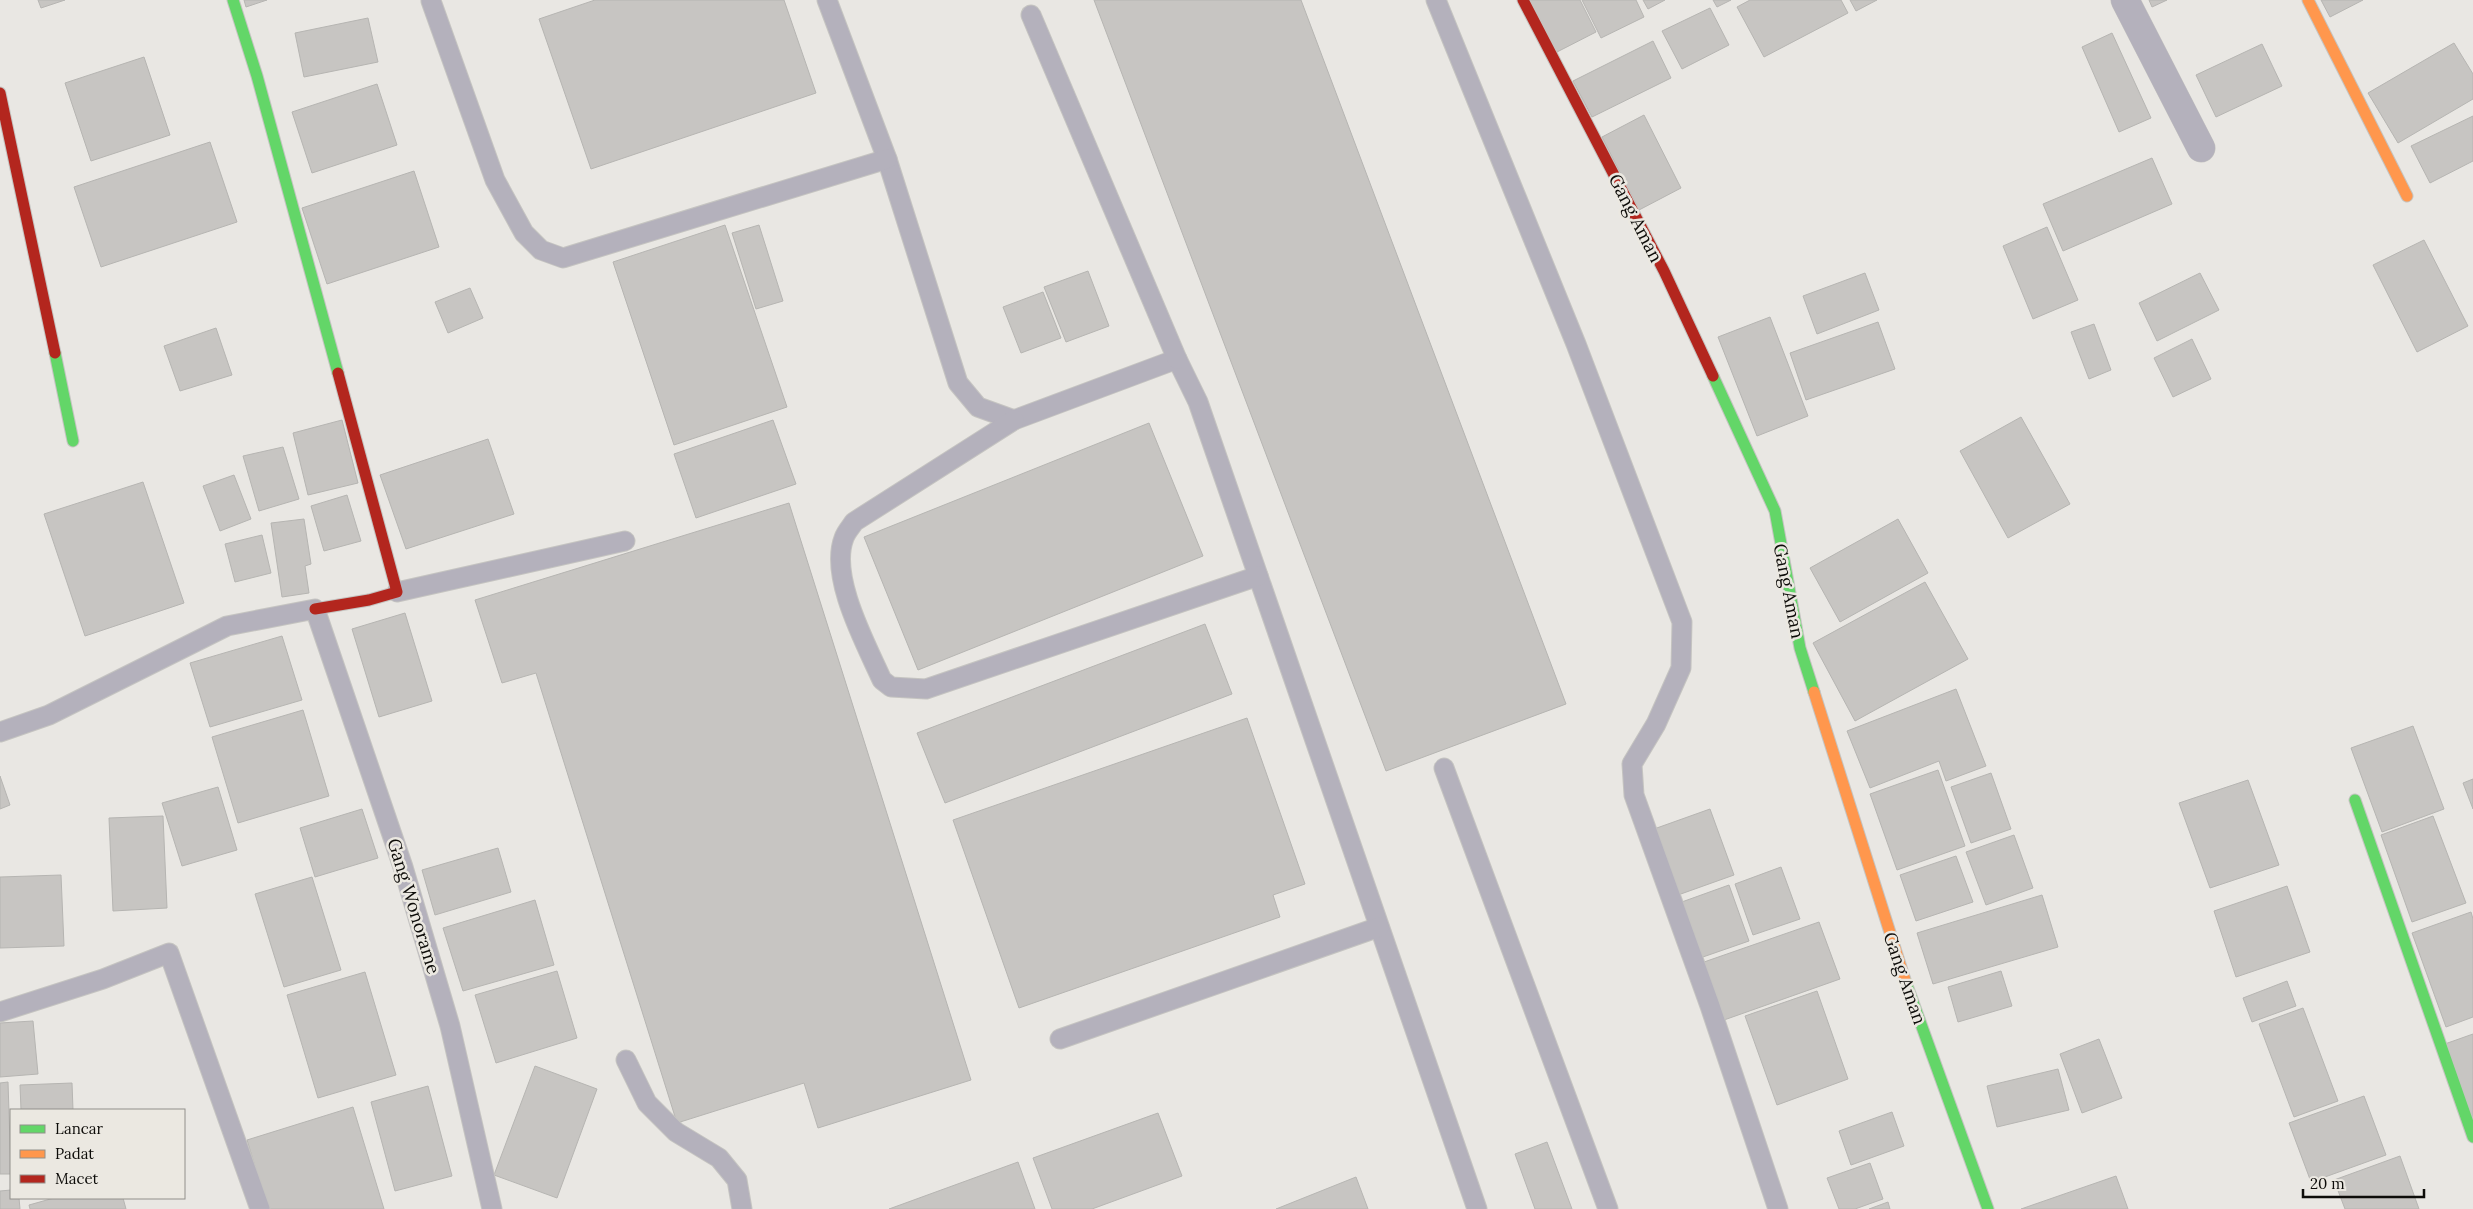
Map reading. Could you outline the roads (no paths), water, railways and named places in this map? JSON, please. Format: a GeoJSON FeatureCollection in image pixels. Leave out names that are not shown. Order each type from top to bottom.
{"type":"FeatureCollection","features":[{"type":"Feature","properties":{"kind":"street"},"geometry":{"type":"LineString","coordinates":[[233,0],[258,76],[397,592],[369,600],[315,609]]}},
{"type":"Feature","properties":{"kind":"street","name":"Gang Aman"},"geometry":{"type":"LineString","coordinates":[[1524,0],[1664,271],[1775,511],[1803,657],[1894,951],[1988,1209]]}},
{"type":"Feature","properties":{"kind":"street"},"geometry":{"type":"LineString","coordinates":[[2126,0],[2201,148]]}},
{"type":"Feature","properties":{"kind":"street"},"geometry":{"type":"LineString","coordinates":[[2308,0],[2407,196]]}},
{"type":"Feature","properties":{"kind":"street"},"geometry":{"type":"LineString","coordinates":[[0,92],[73,441]]}},
{"type":"Feature","properties":{"kind":"street"},"geometry":{"type":"LineString","coordinates":[[2355,800],[2473,1137]]}},
{"type":"Feature","properties":{"kind":"lane"},"geometry":{"type":"LineString","coordinates":[[827,0],[887,159],[958,383],[978,407],[1014,420]]}},
{"type":"Feature","properties":{"kind":"lane"},"geometry":{"type":"LineString","coordinates":[[1436,0],[1576,344],[1682,622],[1681,668],[1656,724],[1632,764],[1634,795],[1710,1006],[1778,1209]]}},
{"type":"Feature","properties":{"kind":"lane"},"geometry":{"type":"LineString","coordinates":[[431,2],[495,180],[524,234],[541,250],[563,258],[887,159]]}},
{"type":"Feature","properties":{"kind":"lane"},"geometry":{"type":"LineString","coordinates":[[1031,15],[1177,359],[1198,402],[1477,1209]]}},
{"type":"Feature","properties":{"kind":"lane"},"geometry":{"type":"LineString","coordinates":[[1177,359],[1014,420],[854,522],[844,538],[840,558],[846,598],[882,680],[891,687],[926,688],[1258,576]]}},
{"type":"Feature","properties":{"kind":"lane"},"geometry":{"type":"LineString","coordinates":[[397,592],[625,541]]}},
{"type":"Feature","properties":{"kind":"lane"},"geometry":{"type":"LineString","coordinates":[[0,732],[49,715],[226,626],[315,609]]}},
{"type":"Feature","properties":{"kind":"lane","name":"Gang Wonorame"},"geometry":{"type":"LineString","coordinates":[[315,609],[403,867],[450,1026],[492,1209]]}},
{"type":"Feature","properties":{"kind":"lane"},"geometry":{"type":"LineString","coordinates":[[1444,768],[1608,1209]]}},
{"type":"Feature","properties":{"kind":"lane"},"geometry":{"type":"LineString","coordinates":[[1060,1040],[1379,927]]}},
{"type":"Feature","properties":{"kind":"lane"},"geometry":{"type":"LineString","coordinates":[[0,1012],[103,979],[169,953],[260,1209]]}},
{"type":"Feature","properties":{"kind":"lane"},"geometry":{"type":"LineString","coordinates":[[626,1060],[648,1103],[676,1132],[719,1158],[737,1180],[742,1209]]}}]}
